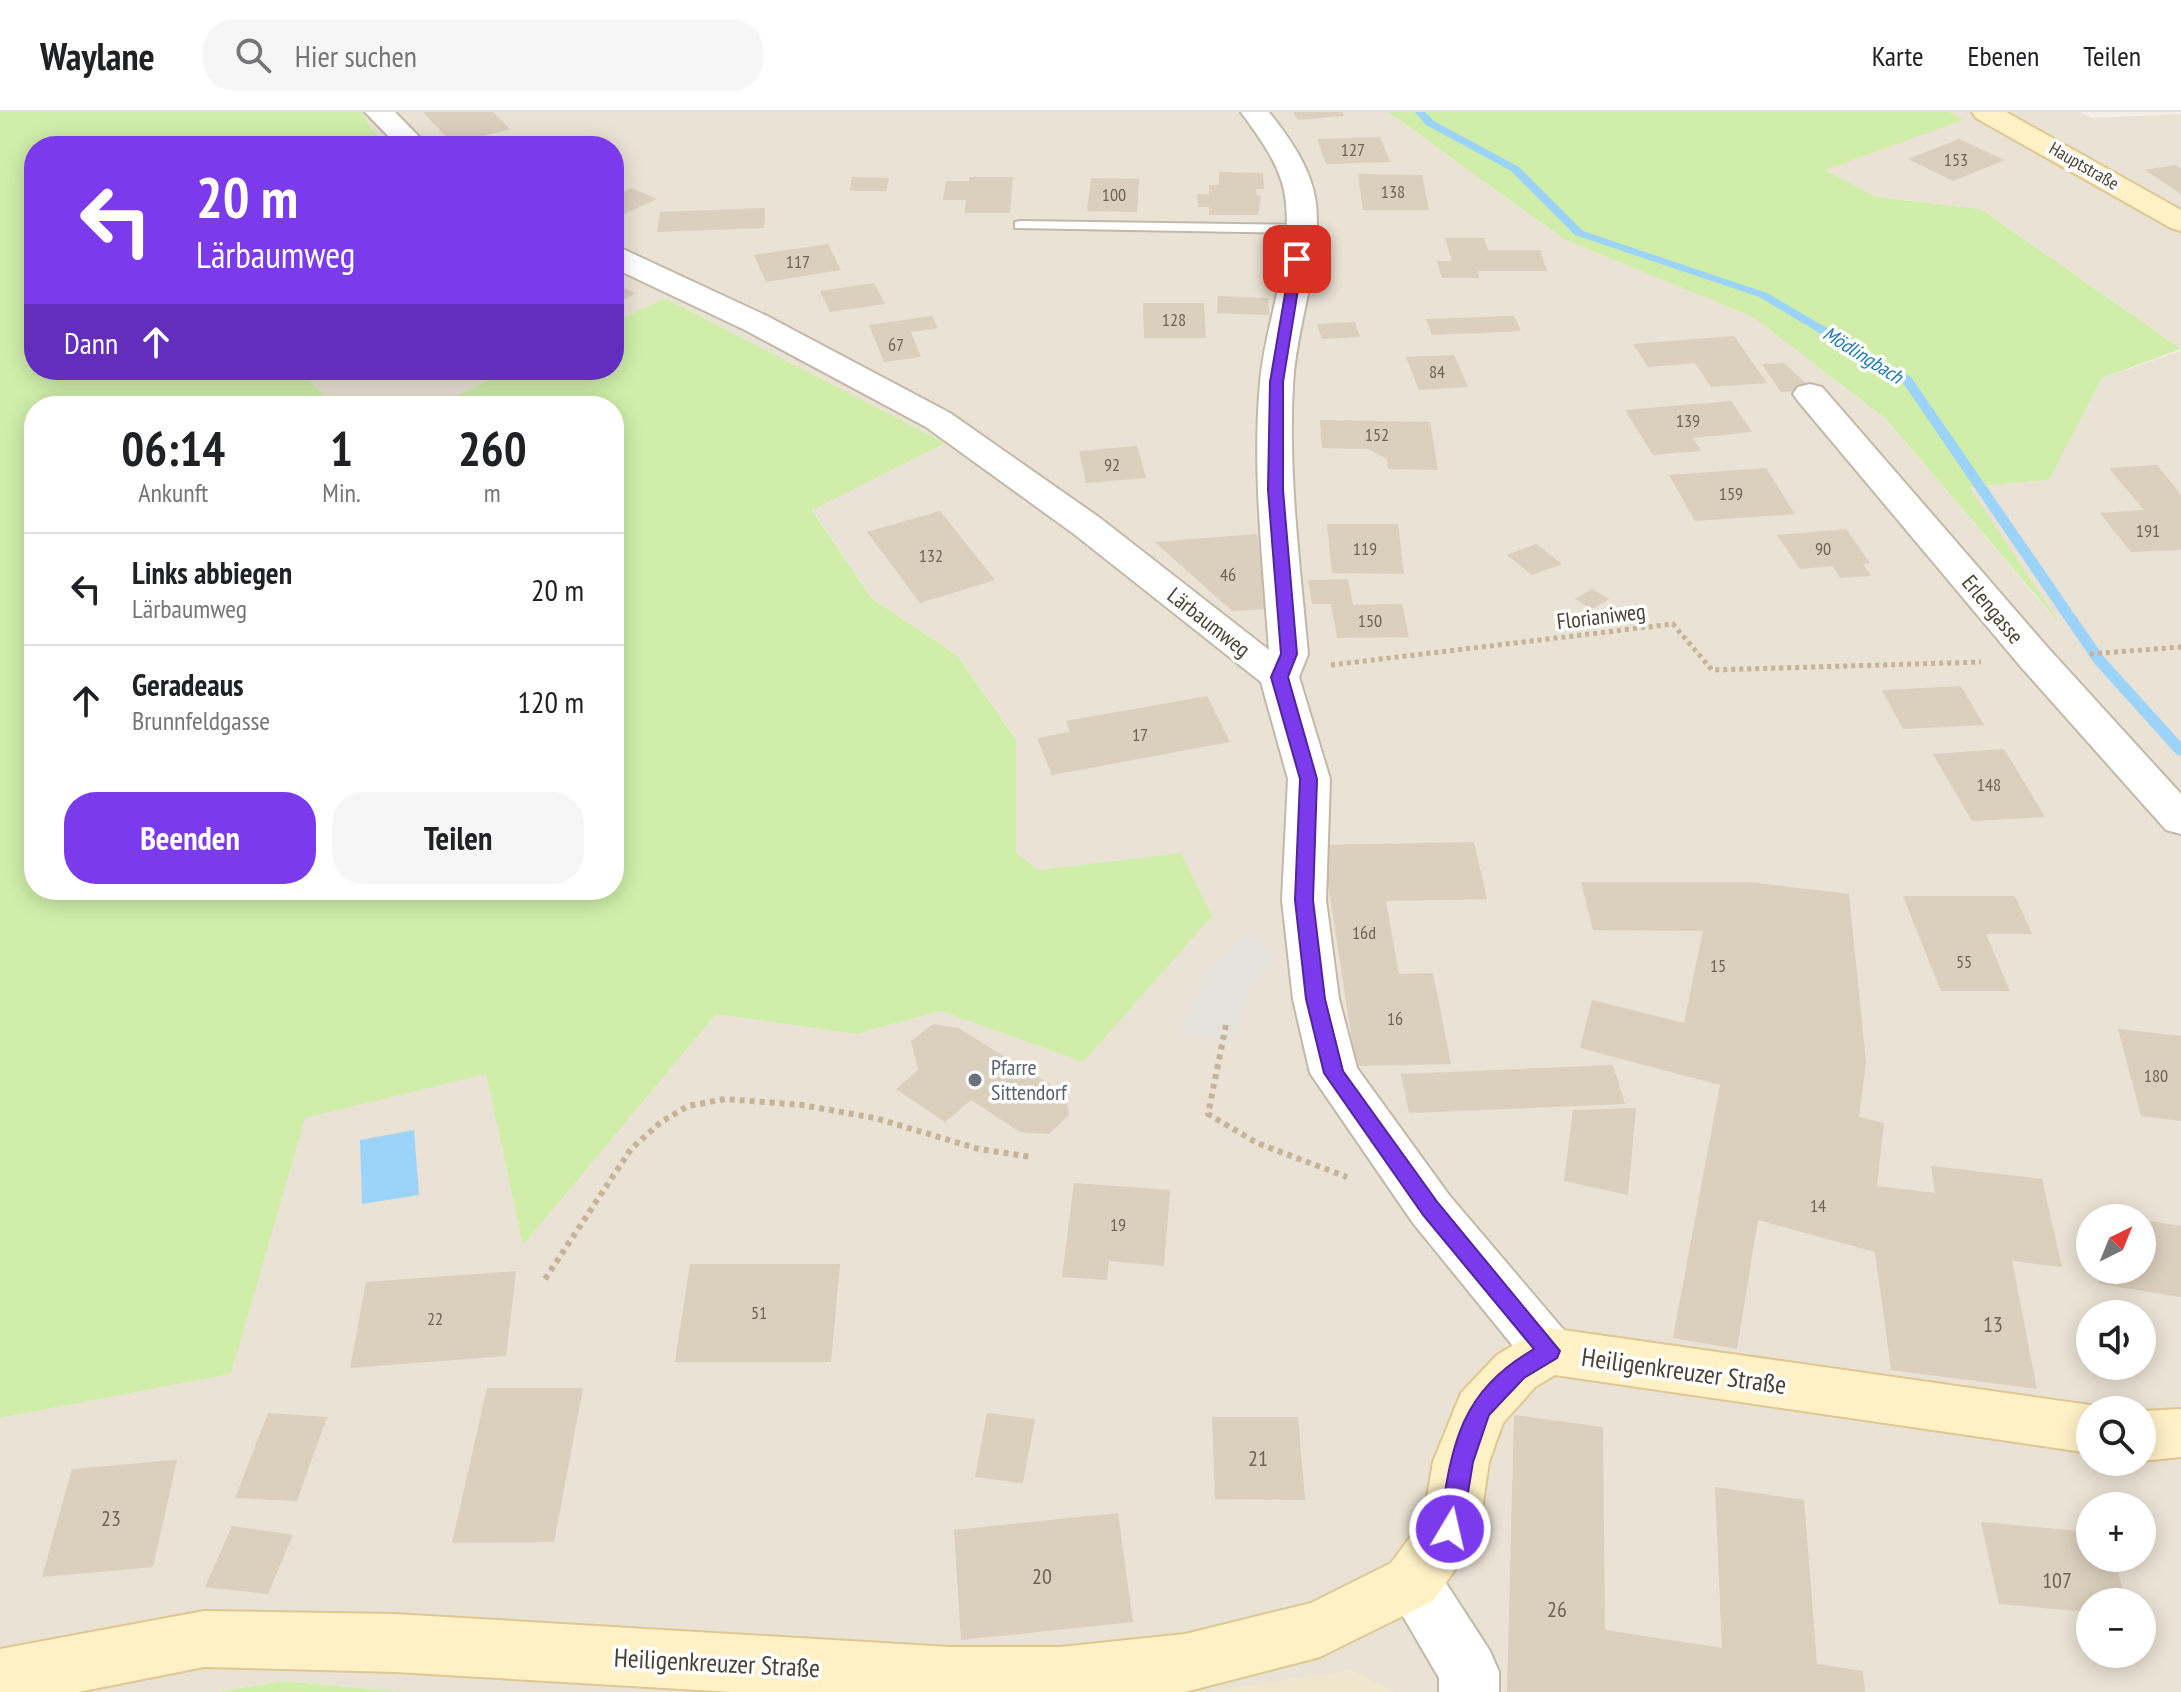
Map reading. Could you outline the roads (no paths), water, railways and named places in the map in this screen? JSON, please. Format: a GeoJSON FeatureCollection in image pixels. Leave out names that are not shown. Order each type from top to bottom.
{"type":"FeatureCollection","features":[{"type":"Feature","properties":{"kind":"main road","name":"Hauptstraße"},"geometry":{"type":"LineString","coordinates":[[1986,112],[2181,222]]}},
{"type":"Feature","properties":{"kind":"main road","name":"Heiligenkreuzer Straße"},"geometry":{"type":"LineString","coordinates":[[0,1678],[204,1639],[395,1643],[951,1676],[1060,1676],[1185,1663],[1320,1629],[1412,1582],[1450,1529],[1461,1462],[1480,1410],[1516,1371],[1549,1351],[2076,1427]]}},
{"type":"Feature","properties":{"kind":"main road"},"geometry":{"type":"LineString","coordinates":[[2156,1435],[2181,1433]]}},
{"type":"Feature","properties":{"kind":"street"},"geometry":{"type":"LineString","coordinates":[[379,112],[404,136]]}},
{"type":"Feature","properties":{"kind":"street"},"geometry":{"type":"LineString","coordinates":[[1255,112],[1290,164],[1301,200],[1302,229],[1277,382],[1276,490],[1289,654],[1298,672],[1309,779],[1304,900],[1316,999],[1334,1073],[1431,1209],[1549,1351]]}},
{"type":"Feature","properties":{"kind":"street","name":"Lärbaumweg"},"geometry":{"type":"LineString","coordinates":[[624,261],[756,323],[938,420],[1298,672]]}},
{"type":"Feature","properties":{"kind":"street","name":"Erlengasse"},"geometry":{"type":"LineString","coordinates":[[1810,394],[2035,658],[2181,820]]}},
{"type":"Feature","properties":{"kind":"street"},"geometry":{"type":"LineString","coordinates":[[1412,1582],[1469,1672],[1469,1692]]}},
{"type":"Feature","properties":{"kind":"lane"},"geometry":{"type":"LineString","coordinates":[[1020,225],[1302,229]]}},
{"type":"Feature","properties":{"kind":"water"},"geometry":{"type":"Polygon","coordinates":[[[414,1130],[419,1195],[362,1204],[360,1140],[414,1130]]]}},
{"type":"Feature","properties":{"kind":"waterway","name":"Mödlingbach"},"geometry":{"type":"LineString","coordinates":[[1420,112],[1430,123],[1515,169],[1579,233],[1763,295],[1907,380],[2099,660],[2181,751]]}},
{"type":"Feature","properties":{"kind":"place","name":"Pfarre Sittendorf"},"geometry":{"type":"Point","coordinates":[975,1080]}}]}
